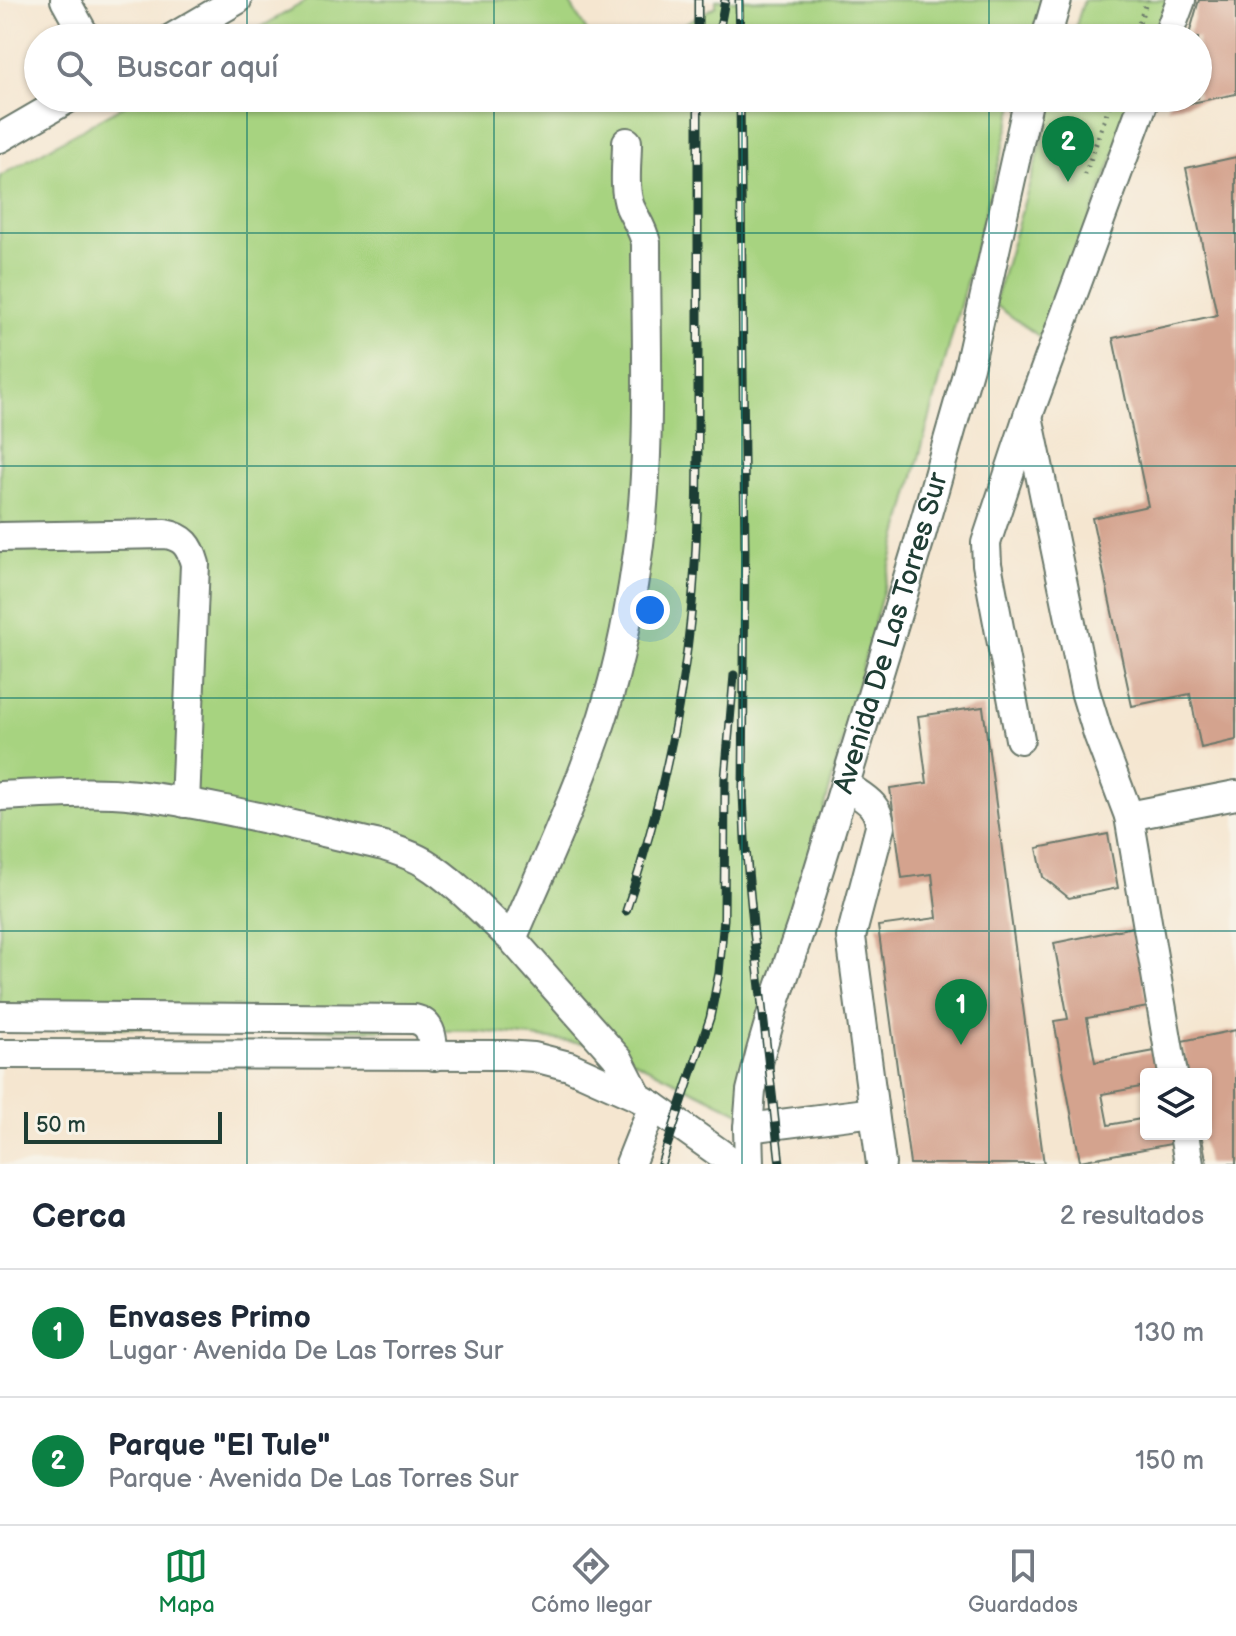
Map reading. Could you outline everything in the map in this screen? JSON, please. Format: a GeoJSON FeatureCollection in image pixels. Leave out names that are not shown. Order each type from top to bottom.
{"type":"FeatureCollection","features":[{"type":"Feature","properties":{"kind":"street"},"geometry":{"type":"LineString","coordinates":[[65,0],[78,24]]}},
{"type":"Feature","properties":{"kind":"street"},"geometry":{"type":"LineString","coordinates":[[196,24],[237,0]]}},
{"type":"Feature","properties":{"kind":"street"},"geometry":{"type":"LineString","coordinates":[[1050,24],[1057,0]]}},
{"type":"Feature","properties":{"kind":"street"},"geometry":{"type":"LineString","coordinates":[[1172,24],[1181,0]]}},
{"type":"Feature","properties":{"kind":"street"},"geometry":{"type":"LineString","coordinates":[[0,138],[45,112]]}},
{"type":"Feature","properties":{"kind":"street","name":"Avenida De Las Torres Sur"},"geometry":{"type":"LineString","coordinates":[[749,1164],[751,1091],[921,535],[969,367],[1026,112]]}},
{"type":"Feature","properties":{"kind":"street"},"geometry":{"type":"LineString","coordinates":[[1020,739],[987,564],[986,543],[1028,416],[1140,112]]}},
{"type":"Feature","properties":{"kind":"street"},"geometry":{"type":"LineString","coordinates":[[512,939],[597,736],[615,672],[637,560],[646,476],[646,243],[627,194],[627,142]]}},
{"type":"Feature","properties":{"kind":"street"},"geometry":{"type":"LineString","coordinates":[[1028,416],[1085,691],[1129,816],[1172,1068]]}},
{"type":"Feature","properties":{"kind":"street"},"geometry":{"type":"LineString","coordinates":[[0,537],[165,534],[185,541],[195,564],[185,803]]}},
{"type":"Feature","properties":{"kind":"street"},"geometry":{"type":"LineString","coordinates":[[845,785],[872,804],[879,816],[880,827],[851,937],[881,1164]]}},
{"type":"Feature","properties":{"kind":"street"},"geometry":{"type":"LineString","coordinates":[[0,796],[77,792],[133,795],[185,803],[384,846],[425,863],[444,876],[512,939],[619,1060],[646,1101],[630,1164]]}},
{"type":"Feature","properties":{"kind":"street"},"geometry":{"type":"LineString","coordinates":[[1129,816],[1236,795]]}},
{"type":"Feature","properties":{"kind":"street"},"geometry":{"type":"LineString","coordinates":[[0,1016],[414,1019],[425,1023],[432,1033],[434,1056]]}},
{"type":"Feature","properties":{"kind":"street"},"geometry":{"type":"LineString","coordinates":[[0,1054],[534,1057],[569,1066],[646,1101],[735,1164]]}},
{"type":"Feature","properties":{"kind":"street"},"geometry":{"type":"LineString","coordinates":[[748,1128],[874,1112]]}},
{"type":"Feature","properties":{"kind":"street"},"geometry":{"type":"LineString","coordinates":[[1185,1140],[1189,1164]]}},
{"type":"Feature","properties":{"kind":"path"},"geometry":{"type":"LineString","coordinates":[[1139,24],[1147,0]]}},
{"type":"Feature","properties":{"kind":"path"},"geometry":{"type":"LineString","coordinates":[[1083,179],[1107,112]]}},
{"type":"Feature","properties":{"kind":"green space"},"geometry":{"type":"Polygon","coordinates":[[[308,0],[568,0],[583,24],[266,24],[308,0]]]}},
{"type":"Feature","properties":{"kind":"green space"},"geometry":{"type":"Polygon","coordinates":[[[716,0],[1042,0],[1036,24],[684,24],[716,6],[716,0]]]}},
{"type":"Feature","properties":{"kind":"green space"},"geometry":{"type":"Polygon","coordinates":[[[1084,0],[1171,0],[1163,24],[1076,24],[1084,0]]]}},
{"type":"Feature","properties":{"kind":"green space"},"geometry":{"type":"Polygon","coordinates":[[[112,112],[1012,112],[742,1114],[602,1045],[479,1031],[0,1027],[0,176],[112,112]]]}},
{"type":"Feature","properties":{"kind":"green space"},"geometry":{"type":"Polygon","coordinates":[[[1051,112],[1131,112],[1044,340],[994,304],[1051,112]]]}},
{"type":"Feature","properties":{"kind":"building"},"geometry":{"type":"Polygon","coordinates":[[[1199,0],[1236,0],[1236,94],[1212,99],[1212,24],[1192,24],[1199,0]]]}},
{"type":"Feature","properties":{"kind":"building"},"geometry":{"type":"Polygon","coordinates":[[[1236,157],[1236,740],[1201,748],[1190,694],[1132,706],[1092,518],[1148,506],[1113,338],[1217,315],[1186,168],[1236,157]]]}},
{"type":"Feature","properties":{"kind":"building"},"geometry":{"type":"Polygon","coordinates":[[[983,707],[1044,1164],[910,1164],[878,926],[937,918],[932,874],[902,878],[890,788],[927,783],[918,716],[983,707]]]}},
{"type":"Feature","properties":{"kind":"building"},"geometry":{"type":"Polygon","coordinates":[[[1108,834],[1118,888],[1069,898],[1043,877],[1037,848],[1108,834]]]}},
{"type":"Feature","properties":{"kind":"building"},"geometry":{"type":"Polygon","coordinates":[[[1133,927],[1148,1007],[1087,1018],[1095,1062],[1155,1051],[1158,1068],[1140,1068],[1140,1087],[1102,1094],[1108,1125],[1140,1119],[1140,1140],[1176,1140],[1176,1143],[1080,1161],[1054,1021],[1068,1019],[1054,943],[1133,927]]]}},
{"type":"Feature","properties":{"kind":"building"},"geometry":{"type":"Polygon","coordinates":[[[1236,1030],[1236,1164],[1207,1164],[1202,1140],[1212,1140],[1212,1068],[1187,1068],[1182,1041],[1236,1030]]]}},
{"type":"Feature","properties":{"kind":"railway"},"geometry":{"type":"LineString","coordinates":[[698,0],[698,24]]}},
{"type":"Feature","properties":{"kind":"railway"},"geometry":{"type":"LineString","coordinates":[[721,24],[725,0]]}},
{"type":"Feature","properties":{"kind":"railway"},"geometry":{"type":"LineString","coordinates":[[739,0],[740,24]]}},
{"type":"Feature","properties":{"kind":"railway"},"geometry":{"type":"LineString","coordinates":[[626,911],[667,765],[691,615],[698,496],[698,112]]}},
{"type":"Feature","properties":{"kind":"railway"},"geometry":{"type":"LineString","coordinates":[[740,112],[745,552],[743,793],[754,935],[780,1164]]}},
{"type":"Feature","properties":{"kind":"railway"},"geometry":{"type":"LineString","coordinates":[[661,1164],[710,1018],[719,973],[724,919],[725,779],[734,675]]}},
{"type":"Feature","properties":{"kind":"place","name":"Parque \"El Tule\""},"geometry":{"type":"Point","coordinates":[1068,182]}},
{"type":"Feature","properties":{"kind":"place","name":"Envases Primo"},"geometry":{"type":"Point","coordinates":[961,1045]}}]}
